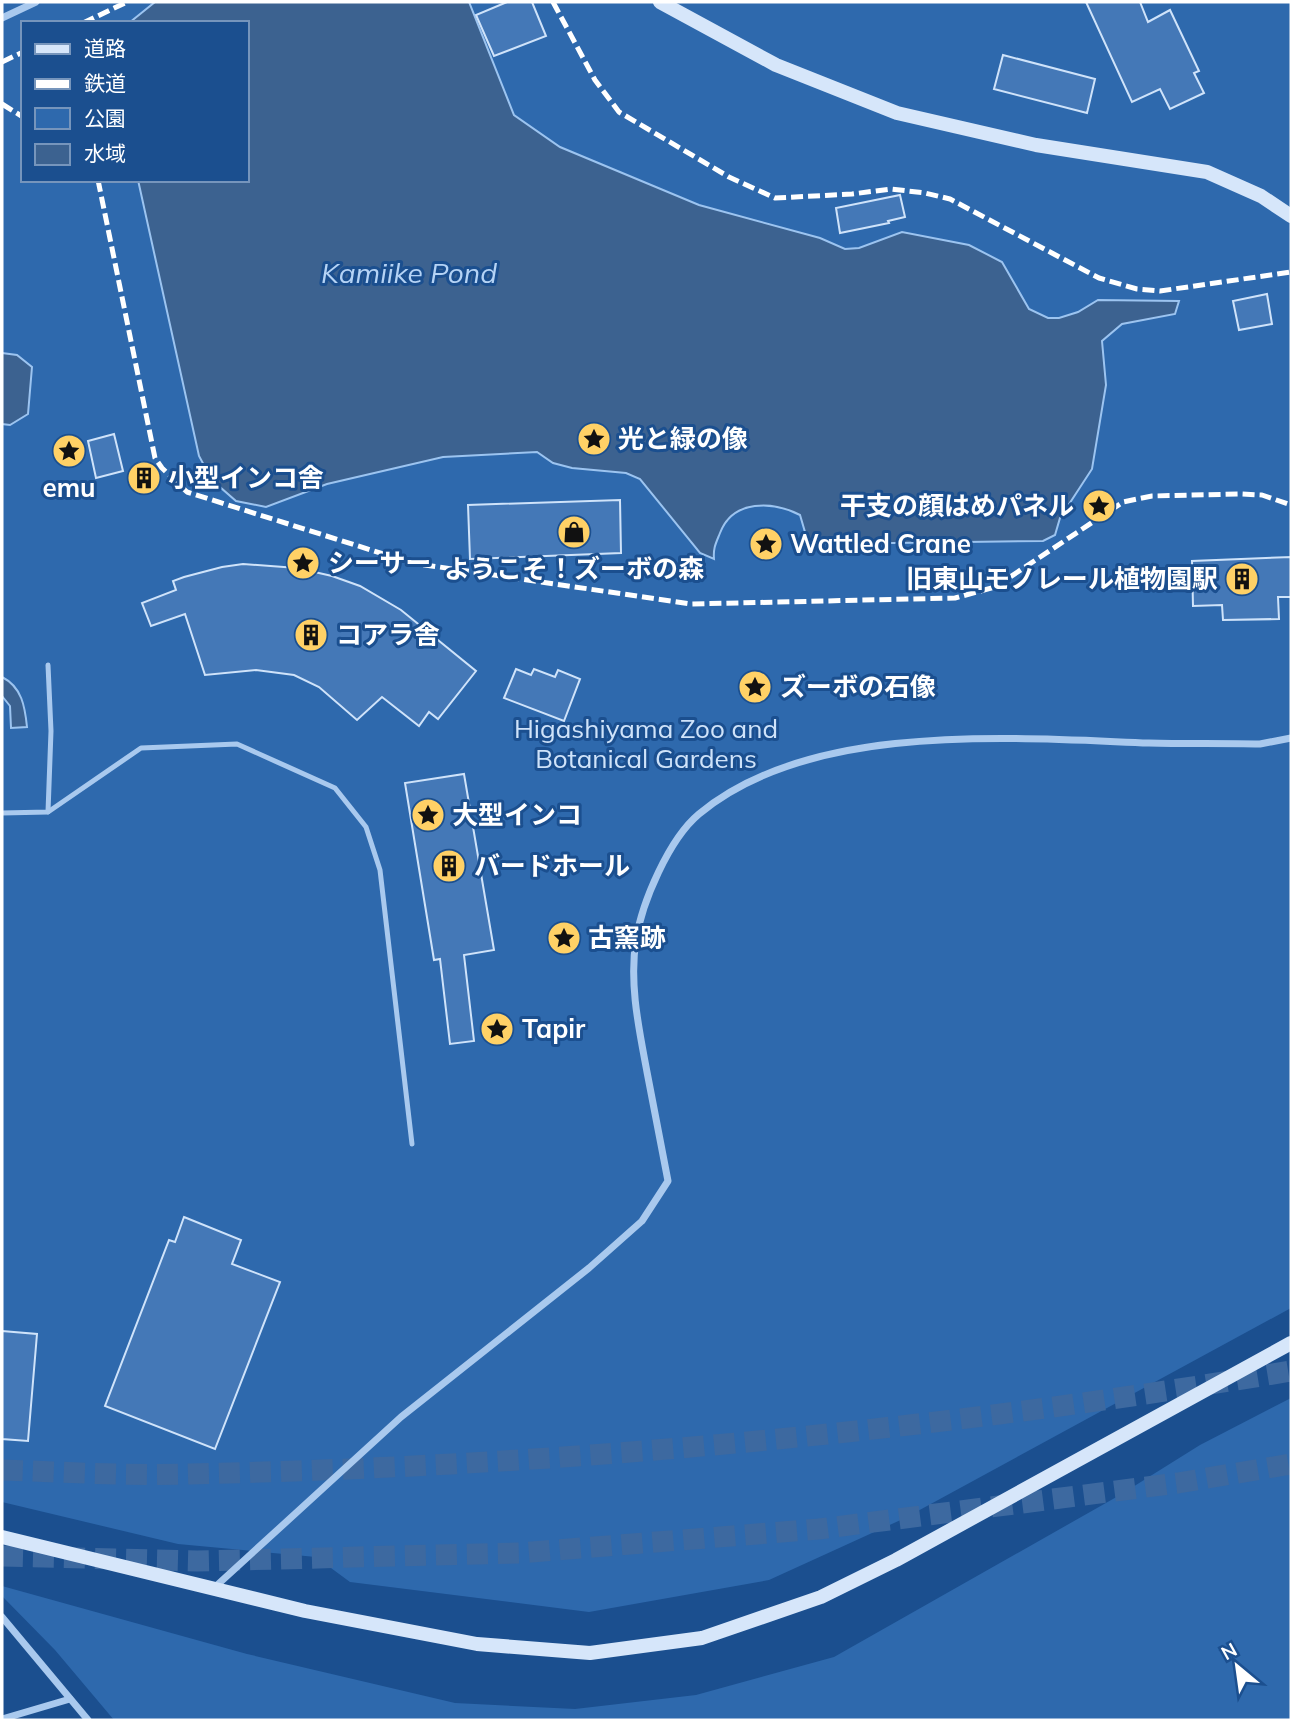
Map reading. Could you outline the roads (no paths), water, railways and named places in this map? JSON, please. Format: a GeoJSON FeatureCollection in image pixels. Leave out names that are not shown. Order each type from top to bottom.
{"type":"FeatureCollection","features":[{"type":"Feature","properties":{"kind":"street"},"geometry":{"type":"LineString","coordinates":[[2,18],[36,2]]}},
{"type":"Feature","properties":{"kind":"street"},"geometry":{"type":"LineString","coordinates":[[660,2],[776,65],[897,113],[1036,145],[1207,172],[1261,196],[1291,216]]}},
{"type":"Feature","properties":{"kind":"street"},"geometry":{"type":"LineString","coordinates":[[213,1589],[401,1417],[589,1268],[642,1221],[668,1181],[637,1017],[634,975],[636,940],[653,886],[671,849],[697,816],[725,796],[786,765],[843,751],[955,739],[1260,744],[1291,738]]}},
{"type":"Feature","properties":{"kind":"street"},"geometry":{"type":"LineString","coordinates":[[2,1537],[305,1611],[477,1644],[590,1653],[702,1638],[821,1597],[896,1560],[1291,1343]]}},
{"type":"Feature","properties":{"kind":"street"},"geometry":{"type":"LineString","coordinates":[[2,1617],[88,1720]]}},
{"type":"Feature","properties":{"kind":"street"},"geometry":{"type":"LineString","coordinates":[[2,1719],[70,1699]]}},
{"type":"Feature","properties":{"kind":"lane"},"geometry":{"type":"LineString","coordinates":[[48,665],[51,731],[48,812]]}},
{"type":"Feature","properties":{"kind":"lane"},"geometry":{"type":"LineString","coordinates":[[2,813],[48,812],[141,748],[237,744],[335,788],[366,827],[380,870],[412,1144]]}},
{"type":"Feature","properties":{"kind":"water","name":"Kamiike Pond"},"geometry":{"type":"Polygon","coordinates":[[[155,2],[469,2],[514,115],[560,147],[699,205],[820,238],[845,249],[859,248],[902,232],[969,245],[1002,262],[1029,309],[1048,318],[1059,318],[1078,312],[1098,300],[1179,301],[1175,314],[1122,324],[1102,341],[1106,385],[1092,469],[1060,518],[1055,535],[1043,541],[821,544],[810,549],[800,515],[778,507],[755,506],[734,514],[726,522],[715,546],[714,559],[700,553],[640,479],[626,473],[572,468],[553,463],[537,452],[443,457],[327,484],[266,507],[236,501],[212,480],[199,456],[138,182],[248,182],[248,21],[131,21],[155,2]]]}},
{"type":"Feature","properties":{"kind":"water"},"geometry":{"type":"Polygon","coordinates":[[[2,353],[17,355],[32,367],[28,414],[10,425],[2,424],[2,353]]]}},
{"type":"Feature","properties":{"kind":"water"},"geometry":{"type":"Polygon","coordinates":[[[2,677],[18,692],[27,727],[11,728],[10,706],[2,696],[2,677]]]}},
{"type":"Feature","properties":{"kind":"tunnel"},"geometry":{"type":"LineString","coordinates":[[2,1470],[190,1474],[328,1470],[605,1454],[1018,1412],[1291,1371]]}},
{"type":"Feature","properties":{"kind":"tunnel"},"geometry":{"type":"LineString","coordinates":[[2,1556],[197,1561],[519,1553],[819,1529],[1178,1483],[1291,1464]]}},
{"type":"Feature","properties":{"kind":"railway"},"geometry":{"type":"LineString","coordinates":[[87,21],[127,2]]}},
{"type":"Feature","properties":{"kind":"railway"},"geometry":{"type":"LineString","coordinates":[[553,2],[595,80],[619,112],[729,177],[775,198],[891,189],[950,199],[1099,278],[1137,289],[1160,291],[1291,272]]}},
{"type":"Feature","properties":{"kind":"railway"},"geometry":{"type":"LineString","coordinates":[[2,62],[21,53]]}},
{"type":"Feature","properties":{"kind":"railway"},"geometry":{"type":"LineString","coordinates":[[2,104],[21,116]]}},
{"type":"Feature","properties":{"kind":"railway"},"geometry":{"type":"LineString","coordinates":[[98,182],[155,458],[162,468],[187,492],[412,563],[691,604],[955,598],[995,587],[1123,502],[1152,496],[1242,494],[1262,495],[1291,505]]}},
{"type":"Feature","properties":{"kind":"place","name":"光と緑の像"},"geometry":{"type":"Point","coordinates":[594,439]}},
{"type":"Feature","properties":{"kind":"place","name":"emu"},"geometry":{"type":"Point","coordinates":[69,451]}},
{"type":"Feature","properties":{"kind":"place","name":"小型インコ舎"},"geometry":{"type":"Point","coordinates":[144,478]}},
{"type":"Feature","properties":{"kind":"place","name":"干支の顔はめパネル"},"geometry":{"type":"Point","coordinates":[1099,506]}},
{"type":"Feature","properties":{"kind":"place","name":"ようこそ！ズーボの森"},"geometry":{"type":"Point","coordinates":[574,532]}},
{"type":"Feature","properties":{"kind":"place","name":"Wattled Crane"},"geometry":{"type":"Point","coordinates":[766,544]}},
{"type":"Feature","properties":{"kind":"place","name":"シーサー"},"geometry":{"type":"Point","coordinates":[303,563]}},
{"type":"Feature","properties":{"kind":"place","name":"旧東山モノレール植物園駅"},"geometry":{"type":"Point","coordinates":[1242,579]}},
{"type":"Feature","properties":{"kind":"place","name":"コアラ舎"},"geometry":{"type":"Point","coordinates":[311,635]}},
{"type":"Feature","properties":{"kind":"place","name":"ズーボの石像"},"geometry":{"type":"Point","coordinates":[755,687]}},
{"type":"Feature","properties":{"kind":"place","name":"大型インコ"},"geometry":{"type":"Point","coordinates":[428,815]}},
{"type":"Feature","properties":{"kind":"place","name":"バードホール"},"geometry":{"type":"Point","coordinates":[449,866]}},
{"type":"Feature","properties":{"kind":"place","name":"古窯跡"},"geometry":{"type":"Point","coordinates":[564,938]}},
{"type":"Feature","properties":{"kind":"place","name":"Tapir"},"geometry":{"type":"Point","coordinates":[497,1029]}},
{"type":"Feature","properties":{"kind":"park label","name":"Higashiyama Zoo and Botanical Gardens"},"geometry":{"type":"Point","coordinates":[646,744]}}]}
